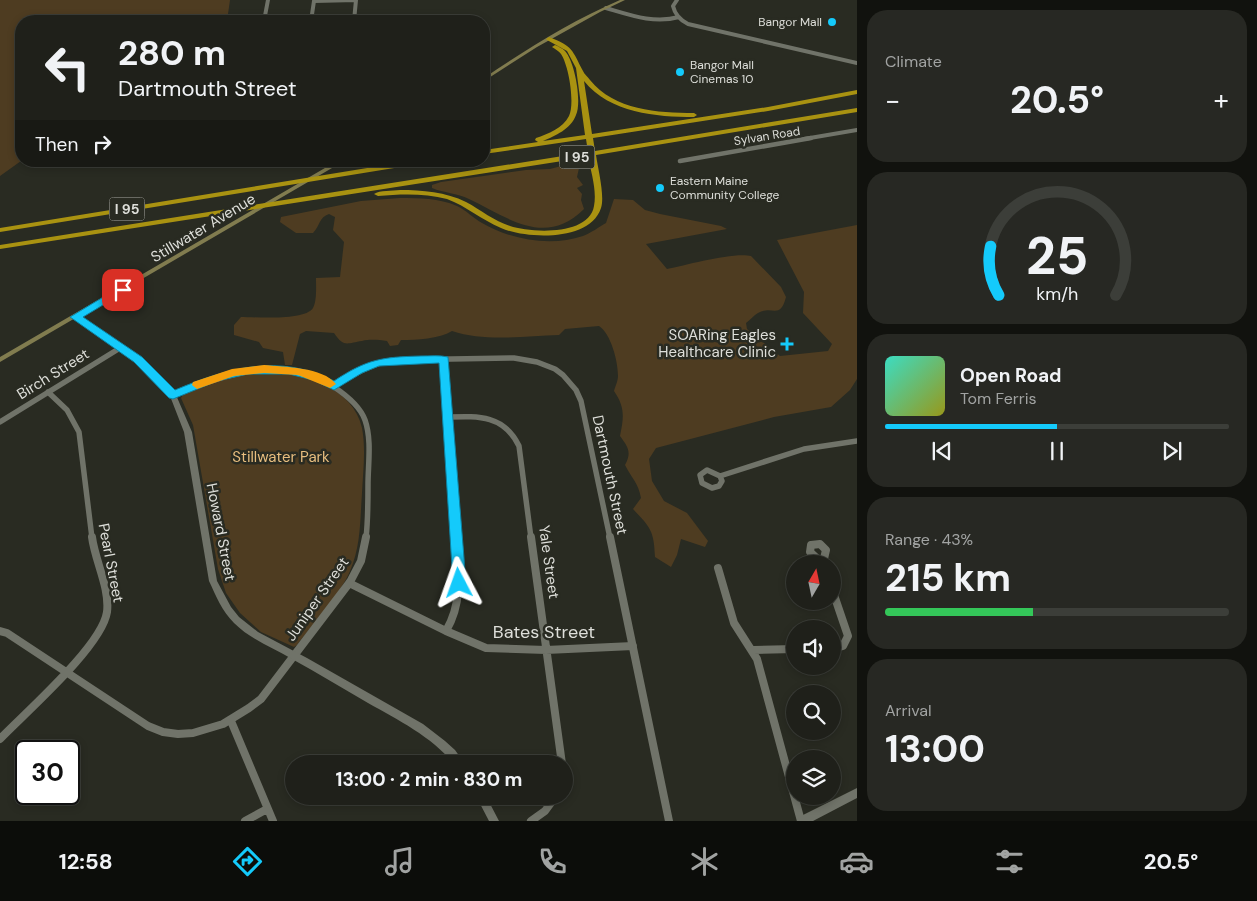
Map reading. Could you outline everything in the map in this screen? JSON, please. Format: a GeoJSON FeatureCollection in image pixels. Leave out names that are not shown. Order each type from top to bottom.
{"type":"FeatureCollection","features":[{"type":"Feature","properties":{"kind":"highway"},"geometry":{"type":"LineString","coordinates":[[549,42],[570,50],[579,68],[594,89],[612,100],[630,107],[664,114],[716,114],[812,102]]}},
{"type":"Feature","properties":{"kind":"highway"},"geometry":{"type":"LineString","coordinates":[[490,151],[529,143],[550,136],[563,127],[573,115],[574,104],[571,75],[564,55],[549,42]]}},
{"type":"Feature","properties":{"kind":"highway"},"geometry":{"type":"LineString","coordinates":[[297,200],[405,192],[432,194],[454,200],[506,227],[532,233],[554,232],[582,224],[596,213],[598,202],[590,129],[579,68]]}},
{"type":"Feature","properties":{"kind":"highway","name":"I 95"},"geometry":{"type":"LineString","coordinates":[[490,151],[812,102],[857,92]]}},
{"type":"Feature","properties":{"kind":"highway","name":"I 95"},"geometry":{"type":"LineString","coordinates":[[0,247],[551,161],[857,110]]}},
{"type":"Feature","properties":{"kind":"highway","name":"I 95"},"geometry":{"type":"LineString","coordinates":[[0,230],[390,167]]}},
{"type":"Feature","properties":{"kind":"main road"},"geometry":{"type":"LineString","coordinates":[[490,76],[623,0]]}},
{"type":"Feature","properties":{"kind":"main road","name":"Stillwater Avenue"},"geometry":{"type":"LineString","coordinates":[[0,360],[331,167]]}},
{"type":"Feature","properties":{"kind":"street"},"geometry":{"type":"LineString","coordinates":[[265,15],[268,0]]}},
{"type":"Feature","properties":{"kind":"street"},"geometry":{"type":"LineString","coordinates":[[312,15],[314,1],[356,0],[355,15]]}},
{"type":"Feature","properties":{"kind":"street"},"geometry":{"type":"LineString","coordinates":[[677,0],[673,4],[673,8],[678,17],[689,24],[857,63]]}},
{"type":"Feature","properties":{"kind":"street"},"geometry":{"type":"LineString","coordinates":[[609,8],[653,20],[678,17]]}},
{"type":"Feature","properties":{"kind":"street","name":"Sylvan Road"},"geometry":{"type":"LineString","coordinates":[[680,161],[857,130]]}},
{"type":"Feature","properties":{"kind":"street","name":"Howard Street"},"geometry":{"type":"LineString","coordinates":[[75,317],[138,360],[173,395],[188,432],[213,581],[220,598],[237,621],[250,633],[294,655],[439,740],[452,755]]}},
{"type":"Feature","properties":{"kind":"street","name":"Birch Street"},"geometry":{"type":"LineString","coordinates":[[0,422],[120,348]]}},
{"type":"Feature","properties":{"kind":"street","name":"Dartmouth Street"},"geometry":{"type":"LineString","coordinates":[[334,386],[358,370],[377,363],[393,360],[514,358],[532,359],[558,370],[576,390],[581,401],[634,646],[669,821]]}},
{"type":"Feature","properties":{"kind":"street"},"geometry":{"type":"LineString","coordinates":[[444,360],[459,594],[454,617],[446,631]]}},
{"type":"Feature","properties":{"kind":"street","name":"Juniper Street"},"geometry":{"type":"LineString","coordinates":[[0,630],[68,671],[149,726],[163,731],[192,732],[213,728],[231,721],[261,699],[349,583],[361,561],[367,535],[368,444],[366,428],[359,408],[334,386],[307,374],[289,370],[248,370],[214,378],[173,395]]}},
{"type":"Feature","properties":{"kind":"street","name":"Pearl Street"},"geometry":{"type":"LineString","coordinates":[[0,739],[90,647],[102,628],[108,611],[93,545],[79,432],[74,418],[48,392]]}},
{"type":"Feature","properties":{"kind":"street","name":"Yale Street"},"geometry":{"type":"LineString","coordinates":[[449,417],[475,416],[497,420],[516,437],[519,446],[561,755]]}},
{"type":"Feature","properties":{"kind":"street"},"geometry":{"type":"LineString","coordinates":[[720,476],[811,447],[831,442],[857,440]]}},
{"type":"Feature","properties":{"kind":"street"},"geometry":{"type":"LineString","coordinates":[[718,568],[733,621],[740,636],[754,650],[802,821],[857,792]]}},
{"type":"Feature","properties":{"kind":"street","name":"Bates Street"},"geometry":{"type":"LineString","coordinates":[[349,583],[446,631],[486,648],[546,650],[634,646]]}},
{"type":"Feature","properties":{"kind":"street"},"geometry":{"type":"LineString","coordinates":[[839,610],[848,636],[846,643],[841,647]]}},
{"type":"Feature","properties":{"kind":"street"},"geometry":{"type":"LineString","coordinates":[[754,650],[786,649]]}},
{"type":"Feature","properties":{"kind":"street"},"geometry":{"type":"LineString","coordinates":[[231,721],[272,821]]}},
{"type":"Feature","properties":{"kind":"street"},"geometry":{"type":"LineString","coordinates":[[486,805],[494,821]]}},
{"type":"Feature","properties":{"kind":"street"},"geometry":{"type":"LineString","coordinates":[[531,821],[545,811],[549,805]]}},
{"type":"Feature","properties":{"kind":"street"},"geometry":{"type":"LineString","coordinates":[[245,821],[267,809]]}},
{"type":"Feature","properties":{"kind":"green space"},"geometry":{"type":"Polygon","coordinates":[[[0,0],[230,0],[228,15],[15,15],[15,165],[0,176],[0,0]]]}},
{"type":"Feature","properties":{"kind":"green space"},"geometry":{"type":"Polygon","coordinates":[[[569,164],[576,165],[579,168],[577,177],[583,185],[577,188],[582,194],[581,200],[584,209],[569,221],[555,226],[540,228],[526,225],[464,197],[432,188],[432,185],[441,182],[526,170],[550,169],[569,164]]]}},
{"type":"Feature","properties":{"kind":"green space"},"geometry":{"type":"Polygon","coordinates":[[[400,198],[429,199],[450,203],[493,229],[531,240],[558,241],[583,236],[606,223],[614,199],[633,200],[645,210],[721,226],[727,229],[646,244],[667,269],[722,257],[751,256],[781,287],[786,297],[784,304],[778,310],[763,311],[755,315],[746,323],[747,329],[780,356],[828,351],[832,344],[803,313],[804,292],[777,240],[857,225],[857,379],[850,390],[831,407],[774,417],[656,448],[649,459],[652,481],[664,501],[687,513],[708,541],[705,547],[681,539],[677,555],[671,567],[655,557],[654,541],[650,530],[633,509],[641,498],[636,484],[625,465],[629,453],[620,436],[623,412],[614,391],[618,378],[617,363],[610,341],[599,326],[565,329],[559,335],[518,337],[478,336],[452,331],[434,337],[401,340],[398,345],[390,346],[387,341],[378,340],[343,343],[334,333],[306,331],[300,334],[292,365],[285,365],[283,352],[263,348],[259,342],[234,335],[234,325],[241,317],[290,317],[308,312],[313,308],[315,301],[316,278],[340,277],[344,242],[333,230],[335,217],[329,214],[326,215],[321,219],[313,233],[296,233],[280,222],[281,217],[361,201],[400,198]]]}},
{"type":"Feature","properties":{"kind":"green space","name":"Stillwater Park"},"geometry":{"type":"Polygon","coordinates":[[[272,371],[313,380],[339,393],[357,414],[362,428],[364,444],[360,523],[354,562],[346,580],[333,599],[294,647],[261,632],[240,613],[226,593],[218,569],[193,425],[181,398],[184,393],[231,376],[272,371]]]}},
{"type":"Feature","properties":{"kind":"slow traffic"},"geometry":{"type":"LineString","coordinates":[[197,385],[232,373],[264,369],[281,369],[307,374],[330,384]]}},
{"type":"Feature","properties":{"kind":"place","name":"Bangor Mall"},"geometry":{"type":"Point","coordinates":[832,22]}},
{"type":"Feature","properties":{"kind":"place","name":"Bangor Mall Cinemas 10"},"geometry":{"type":"Point","coordinates":[680,72]}},
{"type":"Feature","properties":{"kind":"place","name":"Eastern Maine Community College"},"geometry":{"type":"Point","coordinates":[660,188]}},
{"type":"Feature","properties":{"kind":"place","name":"SOARing Eagles Healthcare Clinic"},"geometry":{"type":"Point","coordinates":[787,344]}},
{"type":"Feature","properties":{"kind":"route"},"geometry":{"type":"LineString","coordinates":[[123,290],[75,317],[138,360],[173,395],[214,378],[248,370],[289,370],[316,377],[334,386],[358,370],[377,363],[393,360],[444,360],[459,583]]}}]}
